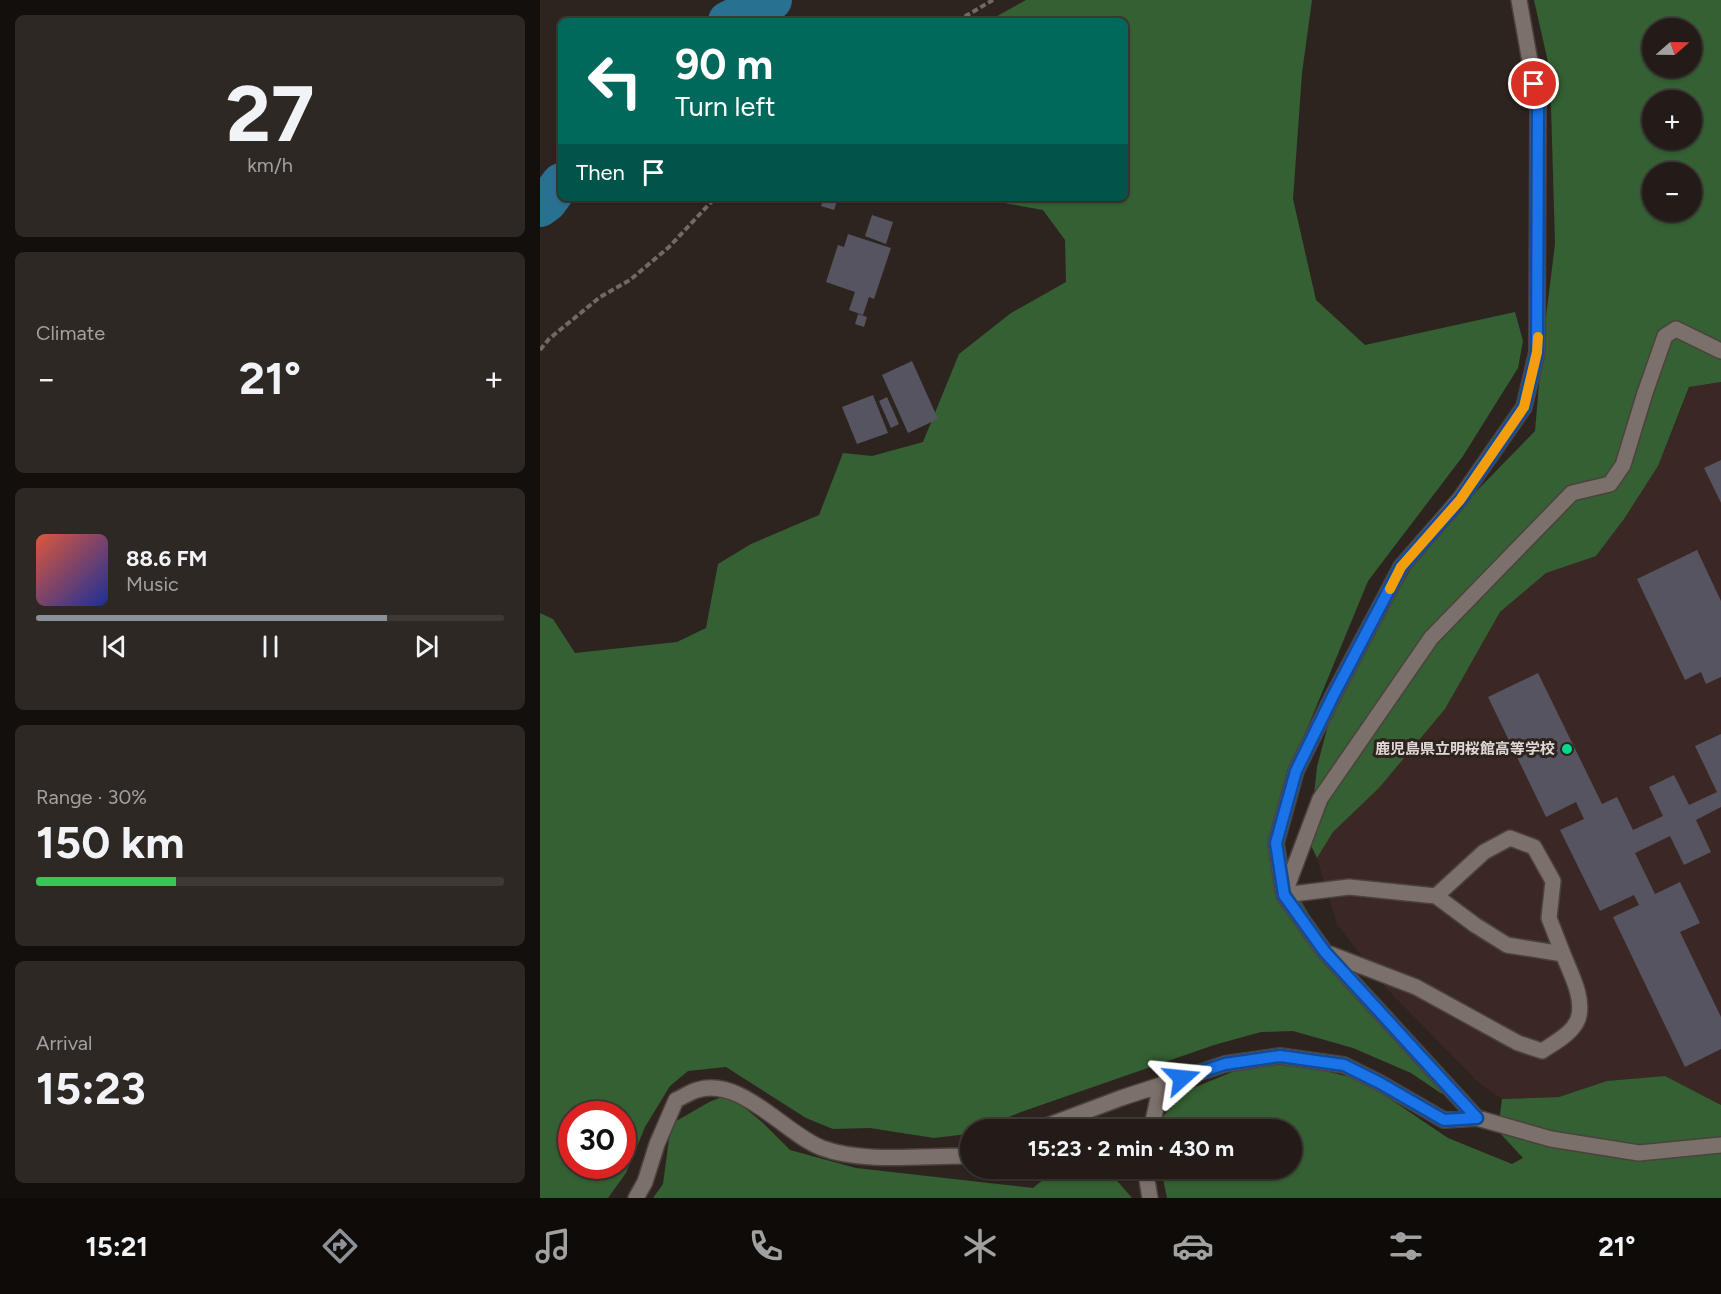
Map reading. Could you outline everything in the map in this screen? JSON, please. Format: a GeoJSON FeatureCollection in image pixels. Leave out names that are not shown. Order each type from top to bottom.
{"type":"FeatureCollection","features":[{"type":"Feature","properties":{"kind":"street"},"geometry":{"type":"LineString","coordinates":[[1477,1118],[1325,952],[1284,895],[1276,843],[1296,771],[1401,567],[1460,500],[1524,407],[1537,352],[1538,106],[1519,0]]}},
{"type":"Feature","properties":{"kind":"street"},"geometry":{"type":"LineString","coordinates":[[1284,895],[1320,799],[1431,638],[1572,493],[1610,484],[1623,465],[1665,336],[1676,329],[1721,351]]}},
{"type":"Feature","properties":{"kind":"street"},"geometry":{"type":"LineString","coordinates":[[1325,952],[1416,987],[1518,1043],[1542,1051],[1565,1035],[1578,1019],[1579,994],[1549,918],[1553,881],[1534,847],[1510,838],[1484,852],[1436,896]]}},
{"type":"Feature","properties":{"kind":"street"},"geometry":{"type":"LineString","coordinates":[[1284,895],[1349,887],[1436,896],[1507,945],[1563,954]]}},
{"type":"Feature","properties":{"kind":"street"},"geometry":{"type":"LineString","coordinates":[[1067,1119],[1225,1064],[1280,1056],[1344,1065],[1444,1120],[1477,1118],[1551,1139],[1639,1153],[1721,1145]]}},
{"type":"Feature","properties":{"kind":"street"},"geometry":{"type":"LineString","coordinates":[[1153,1119],[1161,1085]]}},
{"type":"Feature","properties":{"kind":"street"},"geometry":{"type":"LineString","coordinates":[[636,1198],[645,1182],[657,1144],[676,1100],[699,1089],[721,1089],[758,1104],[795,1133],[822,1148],[856,1156],[960,1156]]}},
{"type":"Feature","properties":{"kind":"street"},"geometry":{"type":"LineString","coordinates":[[1146,1179],[1149,1198]]}},
{"type":"Feature","properties":{"kind":"path"},"geometry":{"type":"LineString","coordinates":[[962,18],[993,0]]}},
{"type":"Feature","properties":{"kind":"path"},"geometry":{"type":"LineString","coordinates":[[540,350],[549,339],[600,297],[630,280],[669,247],[712,201]]}},
{"type":"Feature","properties":{"kind":"shaded area","name":"鹿児島県立明桜館高等学校"},"geometry":{"type":"Polygon","coordinates":[[[1721,382],[1721,1105],[1665,1076],[1607,1081],[1559,1097],[1502,1099],[1478,1082],[1386,988],[1337,924],[1317,858],[1333,832],[1379,788],[1445,709],[1500,612],[1546,573],[1597,555],[1624,519],[1658,466],[1690,387],[1721,382]]]}},
{"type":"Feature","properties":{"kind":"green space"},"geometry":{"type":"Polygon","coordinates":[[[1026,0],[1312,0],[1302,73],[1293,199],[1316,300],[1365,345],[1515,312],[1523,341],[1518,368],[1463,456],[1368,581],[1293,763],[1281,831],[1288,879],[1310,916],[1378,1014],[1440,1082],[1442,1094],[1411,1073],[1353,1048],[1293,1031],[1261,1032],[1214,1045],[1004,1119],[960,1119],[960,1135],[934,1138],[870,1128],[833,1129],[806,1118],[726,1067],[688,1071],[670,1086],[645,1127],[636,1149],[636,1101],[558,1101],[558,1179],[622,1179],[608,1198],[540,1198],[540,613],[553,619],[575,653],[677,642],[706,628],[718,564],[751,544],[819,515],[843,453],[872,456],[923,442],[959,354],[1011,313],[1066,282],[1065,240],[1043,210],[992,201],[1128,201],[1128,18],[993,18],[1026,0]]]}},
{"type":"Feature","properties":{"kind":"green space"},"geometry":{"type":"Polygon","coordinates":[[[1534,0],[1721,0],[1721,382],[1689,387],[1658,466],[1624,519],[1596,556],[1546,573],[1500,612],[1445,709],[1379,788],[1333,832],[1317,858],[1309,841],[1317,767],[1328,725],[1359,659],[1425,544],[1535,431],[1555,244],[1550,71],[1534,0]]]}},
{"type":"Feature","properties":{"kind":"green space"},"geometry":{"type":"Polygon","coordinates":[[[1285,1061],[1362,1080],[1448,1138],[1512,1164],[1523,1158],[1498,1131],[1502,1099],[1559,1097],[1607,1081],[1665,1076],[1721,1105],[1721,1198],[1167,1198],[1163,1179],[1302,1179],[1302,1119],[1161,1119],[1188,1090],[1242,1068],[1285,1061]]]}},
{"type":"Feature","properties":{"kind":"green space"},"geometry":{"type":"Polygon","coordinates":[[[729,1095],[762,1122],[790,1150],[856,1168],[1033,1188],[1044,1179],[1116,1179],[1132,1198],[653,1198],[663,1184],[671,1124],[711,1101],[729,1095]]]}},
{"type":"Feature","properties":{"kind":"building"},"geometry":{"type":"Polygon","coordinates":[[[823,201],[837,201],[834,210],[821,206],[823,201]]]}},
{"type":"Feature","properties":{"kind":"building"},"geometry":{"type":"Polygon","coordinates":[[[872,215],[893,222],[886,244],[865,236],[872,215]]]}},
{"type":"Feature","properties":{"kind":"building"},"geometry":{"type":"Polygon","coordinates":[[[848,234],[891,248],[874,299],[869,297],[863,315],[849,310],[855,292],[826,282],[838,245],[844,247],[848,234]]]}},
{"type":"Feature","properties":{"kind":"building"},"geometry":{"type":"Polygon","coordinates":[[[858,314],[867,317],[864,327],[855,324],[858,314]]]}},
{"type":"Feature","properties":{"kind":"building"},"geometry":{"type":"Polygon","coordinates":[[[912,361],[938,419],[908,433],[882,375],[912,361]]]}},
{"type":"Feature","properties":{"kind":"building"},"geometry":{"type":"Polygon","coordinates":[[[873,395],[888,433],[857,444],[842,407],[873,395]]]}},
{"type":"Feature","properties":{"kind":"building"},"geometry":{"type":"Polygon","coordinates":[[[887,397],[899,424],[891,428],[879,401],[887,397]]]}},
{"type":"Feature","properties":{"kind":"building"},"geometry":{"type":"Polygon","coordinates":[[[1721,460],[1721,503],[1704,468],[1721,460]]]}},
{"type":"Feature","properties":{"kind":"building"},"geometry":{"type":"Polygon","coordinates":[[[1697,550],[1721,601],[1721,677],[1706,684],[1701,672],[1685,680],[1637,579],[1697,550]]]}},
{"type":"Feature","properties":{"kind":"building"},"geometry":{"type":"Polygon","coordinates":[[[1538,673],[1602,804],[1617,797],[1633,830],[1663,816],[1649,787],[1674,775],[1689,805],[1717,792],[1695,746],[1721,734],[1721,807],[1696,820],[1711,852],[1684,865],[1670,836],[1635,853],[1655,894],[1680,882],[1700,923],[1680,932],[1721,1017],[1721,1049],[1685,1067],[1613,917],[1639,905],[1634,895],[1600,911],[1560,830],[1584,819],[1576,802],[1546,817],[1488,697],[1538,673]]]}},
{"type":"Feature","properties":{"kind":"waterway"},"geometry":{"type":"LineString","coordinates":[[734,18],[772,0]]}},
{"type":"Feature","properties":{"kind":"waterway"},"geometry":{"type":"LineString","coordinates":[[540,207],[547,202],[558,187]]}},
{"type":"Feature","properties":{"kind":"slow traffic"},"geometry":{"type":"LineString","coordinates":[[1390,589],[1401,567],[1460,500],[1524,407],[1537,352],[1538,337]]}},
{"type":"Feature","properties":{"kind":"place","name":"鹿児島県立明桜館高等学校"},"geometry":{"type":"Point","coordinates":[1567,749]}},
{"type":"Feature","properties":{"kind":"route"},"geometry":{"type":"LineString","coordinates":[[1182,1078],[1225,1064],[1280,1056],[1344,1065],[1444,1120],[1477,1118],[1325,952],[1284,895],[1276,843],[1296,771],[1401,567],[1460,500],[1524,407],[1537,352],[1538,106],[1534,84]]}}]}
